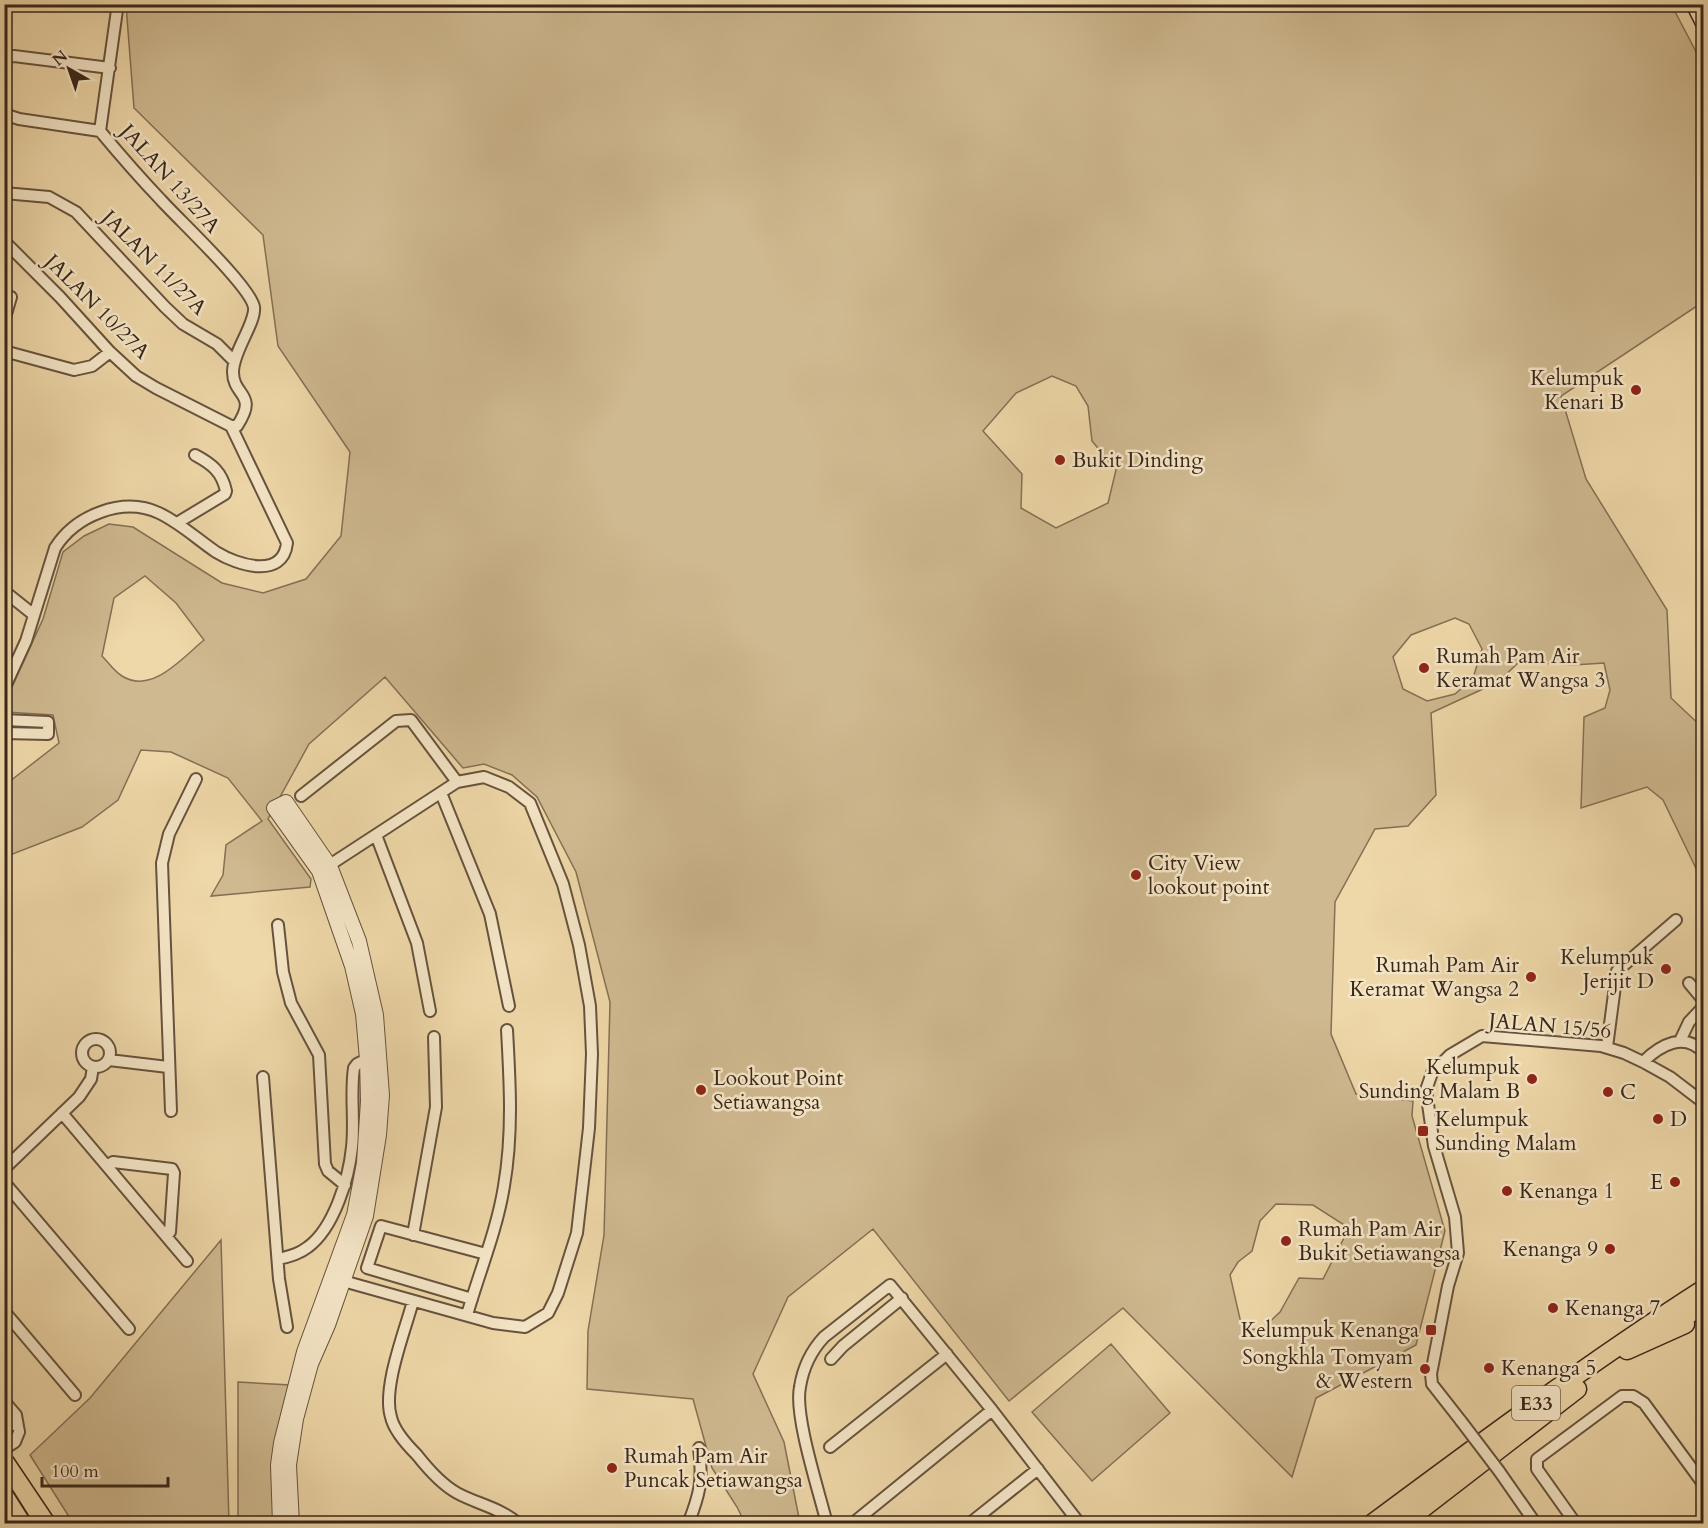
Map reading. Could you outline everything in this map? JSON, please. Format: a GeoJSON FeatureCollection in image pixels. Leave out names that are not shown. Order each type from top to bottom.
{"type":"FeatureCollection","features":[{"type":"Feature","properties":{"kind":"highway","name":"E33"},"geometry":{"type":"LineString","coordinates":[[1372,1524],[1520,1414],[1627,1339],[1704,1289]]}},
{"type":"Feature","properties":{"kind":"highway","name":"E33"},"geometry":{"type":"LineString","coordinates":[[1402,1524],[1627,1350],[1686,1314],[1704,1306]]}},
{"type":"Feature","properties":{"kind":"highway"},"geometry":{"type":"LineString","coordinates":[[1627,1350],[1704,1316]]}},
{"type":"Feature","properties":{"kind":"highway"},"geometry":{"type":"LineString","coordinates":[[4,1517],[9,1524]]}},
{"type":"Feature","properties":{"kind":"main road"},"geometry":{"type":"LineString","coordinates":[[1694,4],[1704,24]]}},
{"type":"Feature","properties":{"kind":"main road"},"geometry":{"type":"LineString","coordinates":[[4,1494],[23,1524]]}},
{"type":"Feature","properties":{"kind":"main road"},"geometry":{"type":"LineString","coordinates":[[4,1504],[17,1524]]}},
{"type":"Feature","properties":{"kind":"street","name":"JALAN 13/27A"},"geometry":{"type":"LineString","coordinates":[[115,4],[117,10],[100,131],[160,200],[229,272],[250,299],[254,308],[251,323],[234,361]]}},
{"type":"Feature","properties":{"kind":"street"},"geometry":{"type":"LineString","coordinates":[[4,58],[14,56],[110,68]]}},
{"type":"Feature","properties":{"kind":"street"},"geometry":{"type":"LineString","coordinates":[[4,114],[19,119],[100,131]]}},
{"type":"Feature","properties":{"kind":"street","name":"JALAN 11/27A"},"geometry":{"type":"LineString","coordinates":[[4,193],[49,197],[76,212],[183,324],[217,344],[234,361]]}},
{"type":"Feature","properties":{"kind":"street","name":"JALAN 10/27A"},"geometry":{"type":"LineString","coordinates":[[4,241],[110,351],[145,382],[231,426]]}},
{"type":"Feature","properties":{"kind":"street"},"geometry":{"type":"LineString","coordinates":[[4,321],[11,297]]}},
{"type":"Feature","properties":{"kind":"street"},"geometry":{"type":"LineString","coordinates":[[4,351],[74,370],[92,366],[110,351]]}},
{"type":"Feature","properties":{"kind":"street"},"geometry":{"type":"LineString","coordinates":[[4,689],[26,641],[55,548],[60,539],[82,521],[107,510],[136,507],[159,513],[177,523],[216,552],[242,564],[267,566],[276,564],[282,558],[287,543],[270,503],[231,426],[237,426],[246,407],[233,375],[234,361]]}},
{"type":"Feature","properties":{"kind":"street"},"geometry":{"type":"LineString","coordinates":[[177,523],[225,494],[226,491],[214,466],[195,455]]}},
{"type":"Feature","properties":{"kind":"street"},"geometry":{"type":"LineString","coordinates":[[4,591],[34,615]]}},
{"type":"Feature","properties":{"kind":"street"},"geometry":{"type":"LineString","coordinates":[[4,720],[48,722],[48,734],[4,733]]}},
{"type":"Feature","properties":{"kind":"street"},"geometry":{"type":"LineString","coordinates":[[302,796],[396,721],[411,720],[458,782]]}},
{"type":"Feature","properties":{"kind":"street"},"geometry":{"type":"LineString","coordinates":[[324,868],[458,782],[484,777],[509,787],[530,803],[564,884],[579,945],[590,1006],[592,1054],[589,1128],[577,1233],[558,1293],[548,1313],[525,1327],[493,1323],[338,1280]]}},
{"type":"Feature","properties":{"kind":"street"},"geometry":{"type":"LineString","coordinates":[[171,1111],[162,863],[169,834],[196,779]]}},
{"type":"Feature","properties":{"kind":"street"},"geometry":{"type":"LineString","coordinates":[[441,793],[490,914],[509,1006]]}},
{"type":"Feature","properties":{"kind":"street"},"geometry":{"type":"LineString","coordinates":[[376,835],[417,943],[430,1011]]}},
{"type":"Feature","properties":{"kind":"street"},"geometry":{"type":"LineString","coordinates":[[292,1524],[289,1465],[296,1419],[338,1280],[354,1215],[364,1163],[368,1101],[363,1014],[324,868]]}},
{"type":"Feature","properties":{"kind":"street"},"geometry":{"type":"LineString","coordinates":[[280,1524],[278,1465],[281,1443],[304,1352],[366,1216],[379,1135],[382,1095],[376,1015],[368,976],[358,941],[324,868]]}},
{"type":"Feature","properties":{"kind":"street"},"geometry":{"type":"LineString","coordinates":[[1607,1047],[1617,971],[1676,920]]}},
{"type":"Feature","properties":{"kind":"street"},"geometry":{"type":"LineString","coordinates":[[278,925],[283,972],[291,1003],[319,1055],[325,1164],[328,1171],[345,1185]]}},
{"type":"Feature","properties":{"kind":"street"},"geometry":{"type":"LineString","coordinates":[[1689,983],[1704,1001]]}},
{"type":"Feature","properties":{"kind":"street"},"geometry":{"type":"LineString","coordinates":[[1680,1041],[1689,1022],[1704,1006]]}},
{"type":"Feature","properties":{"kind":"street"},"geometry":{"type":"LineString","coordinates":[[467,1316],[469,1299],[504,1188],[511,1116],[507,1030]]}},
{"type":"Feature","properties":{"kind":"street"},"geometry":{"type":"LineString","coordinates":[[413,1235],[436,1107],[434,1036]]}},
{"type":"Feature","properties":{"kind":"street","name":"JALAN 15/56"},"geometry":{"type":"LineString","coordinates":[[1536,1524],[1499,1471],[1432,1384],[1431,1374],[1448,1286],[1458,1253],[1455,1217],[1433,1136],[1426,1090],[1432,1073],[1450,1055],[1482,1036],[1607,1047],[1643,1062],[1670,1077],[1704,1103]]}},
{"type":"Feature","properties":{"kind":"street"},"geometry":{"type":"LineString","coordinates":[[94,1039],[102,1040],[109,1047],[109,1060],[103,1066],[93,1067],[86,1063],[82,1054],[83,1047],[94,1039]]}},
{"type":"Feature","properties":{"kind":"street"},"geometry":{"type":"LineString","coordinates":[[1643,1062],[1655,1050],[1680,1041],[1696,1045],[1704,1053]]}},
{"type":"Feature","properties":{"kind":"street"},"geometry":{"type":"LineString","coordinates":[[279,1259],[298,1254],[318,1238],[335,1209],[345,1185],[352,1147],[354,1068],[367,1059]]}},
{"type":"Feature","properties":{"kind":"street"},"geometry":{"type":"LineString","coordinates":[[109,1060],[168,1067]]}},
{"type":"Feature","properties":{"kind":"street"},"geometry":{"type":"LineString","coordinates":[[4,1169],[83,1091],[91,1079],[93,1067]]}},
{"type":"Feature","properties":{"kind":"street"},"geometry":{"type":"LineString","coordinates":[[263,1077],[279,1279],[287,1327]]}},
{"type":"Feature","properties":{"kind":"street"},"geometry":{"type":"LineString","coordinates":[[62,1113],[187,1261]]}},
{"type":"Feature","properties":{"kind":"street"},"geometry":{"type":"LineString","coordinates":[[106,1166],[112,1162],[172,1169],[174,1173],[170,1232],[166,1236]]}},
{"type":"Feature","properties":{"kind":"street"},"geometry":{"type":"LineString","coordinates":[[4,1182],[129,1329]]}},
{"type":"Feature","properties":{"kind":"street"},"geometry":{"type":"LineString","coordinates":[[469,1299],[366,1268],[381,1226],[483,1253]]}},
{"type":"Feature","properties":{"kind":"street"},"geometry":{"type":"LineString","coordinates":[[827,1524],[800,1409],[799,1388],[807,1362],[815,1347],[824,1337],[888,1286],[892,1286],[902,1298],[1080,1524]]}},
{"type":"Feature","properties":{"kind":"street"},"geometry":{"type":"LineString","coordinates":[[831,1359],[843,1346],[902,1298]]}},
{"type":"Feature","properties":{"kind":"street"},"geometry":{"type":"LineString","coordinates":[[413,1300],[388,1391],[391,1418],[405,1442],[432,1473],[457,1493],[487,1505],[513,1518],[519,1524]]}},
{"type":"Feature","properties":{"kind":"street"},"geometry":{"type":"LineString","coordinates":[[4,1311],[75,1395]]}},
{"type":"Feature","properties":{"kind":"street"},"geometry":{"type":"LineString","coordinates":[[830,1447],[947,1354]]}},
{"type":"Feature","properties":{"kind":"street"},"geometry":{"type":"LineString","coordinates":[[1576,1524],[1536,1468],[1537,1459],[1622,1396],[1633,1396],[1644,1403],[1704,1485]]}},
{"type":"Feature","properties":{"kind":"street"},"geometry":{"type":"LineString","coordinates":[[4,1401],[16,1415],[19,1432],[15,1442],[4,1449]]}},
{"type":"Feature","properties":{"kind":"street"},"geometry":{"type":"LineString","coordinates":[[852,1524],[992,1410]]}},
{"type":"Feature","properties":{"kind":"street"},"geometry":{"type":"LineString","coordinates":[[5,1431],[16,1420]]}},
{"type":"Feature","properties":{"kind":"street"},"geometry":{"type":"LineString","coordinates":[[688,1524],[699,1495],[701,1465],[699,1448]]}},
{"type":"Feature","properties":{"kind":"street"},"geometry":{"type":"LineString","coordinates":[[969,1524],[1038,1469]]}},
{"type":"Feature","properties":{"kind":"shaded area"},"geometry":{"type":"Polygon","coordinates":[[[1671,4],[1703,65],[1703,302],[1561,396],[1586,479],[1667,610],[1671,698],[1703,728],[1703,883],[1663,800],[1647,787],[1581,808],[1584,717],[1605,708],[1610,690],[1604,663],[1573,665],[1519,662],[1498,682],[1431,713],[1436,795],[1408,826],[1375,829],[1335,902],[1331,1034],[1356,1094],[1413,1101],[1412,1116],[1445,1231],[1416,1345],[1316,1398],[1292,1477],[1123,1308],[1009,1401],[873,1229],[788,1297],[753,1374],[784,1442],[800,1523],[745,1523],[712,1468],[693,1399],[587,1389],[588,1331],[604,1235],[610,1002],[576,872],[537,797],[512,775],[484,764],[463,768],[385,677],[309,744],[268,819],[311,879],[310,887],[211,896],[223,875],[226,845],[262,821],[228,778],[171,752],[141,750],[118,800],[82,827],[5,857],[5,785],[59,743],[53,715],[5,712],[4,704],[43,619],[63,552],[84,536],[109,524],[133,527],[222,583],[263,593],[306,579],[341,536],[350,452],[278,346],[263,235],[134,108],[126,5],[1671,4]],[[1052,376],[1016,393],[983,431],[1022,474],[1021,508],[1056,528],[1108,503],[1116,470],[1092,441],[1088,406],[1076,386],[1052,376]],[[145,576],[114,598],[102,656],[122,676],[133,681],[145,681],[156,677],[177,664],[204,640],[176,603],[145,576]],[[1455,618],[1411,635],[1393,657],[1403,689],[1427,701],[1455,694],[1473,678],[1482,649],[1469,624],[1455,618]],[[1276,1204],[1260,1221],[1252,1251],[1238,1262],[1230,1275],[1240,1319],[1249,1330],[1263,1328],[1280,1312],[1299,1278],[1323,1279],[1349,1228],[1313,1205],[1276,1204]]]}},
{"type":"Feature","properties":{"kind":"shaded area"},"geometry":{"type":"Polygon","coordinates":[[[221,1240],[229,1523],[73,1523],[30,1455],[90,1398],[221,1240]]]}},
{"type":"Feature","properties":{"kind":"shaded area"},"geometry":{"type":"Polygon","coordinates":[[[1111,1344],[1170,1413],[1092,1481],[1032,1412],[1111,1344]]]}},
{"type":"Feature","properties":{"kind":"shaded area"},"geometry":{"type":"Polygon","coordinates":[[[238,1382],[290,1385],[277,1523],[238,1524],[238,1382]]]}},
{"type":"Feature","properties":{"kind":"tram line"},"geometry":{"type":"LineString","coordinates":[[13,1457],[58,1524]]}},
{"type":"Feature","properties":{"kind":"place","name":"Kelumpuk Kenari B"},"geometry":{"type":"Point","coordinates":[1636,390]}},
{"type":"Feature","properties":{"kind":"place","name":"Bukit Dinding"},"geometry":{"type":"Point","coordinates":[1060,460]}},
{"type":"Feature","properties":{"kind":"place","name":"Rumah Pam Air Keramat Wangsa 3"},"geometry":{"type":"Point","coordinates":[1424,668]}},
{"type":"Feature","properties":{"kind":"place","name":"City View lookout point"},"geometry":{"type":"Point","coordinates":[1136,875]}},
{"type":"Feature","properties":{"kind":"place","name":"Kelumpuk Jerijit D"},"geometry":{"type":"Point","coordinates":[1666,969]}},
{"type":"Feature","properties":{"kind":"place","name":"Rumah Pam Air Keramat Wangsa 2"},"geometry":{"type":"Point","coordinates":[1531,977]}},
{"type":"Feature","properties":{"kind":"place","name":"Kelumpuk Sunding Malam B"},"geometry":{"type":"Point","coordinates":[1532,1079]}},
{"type":"Feature","properties":{"kind":"place","name":"Lookout Point Setiawangsa"},"geometry":{"type":"Point","coordinates":[701,1090]}},
{"type":"Feature","properties":{"kind":"place","name":"C"},"geometry":{"type":"Point","coordinates":[1608,1092]}},
{"type":"Feature","properties":{"kind":"place","name":"D"},"geometry":{"type":"Point","coordinates":[1658,1119]}},
{"type":"Feature","properties":{"kind":"place","name":"Kelumpuk Sunding Malam"},"geometry":{"type":"Point","coordinates":[1423,1131]}},
{"type":"Feature","properties":{"kind":"place","name":"E"},"geometry":{"type":"Point","coordinates":[1675,1182]}},
{"type":"Feature","properties":{"kind":"place","name":"Kenanga 1"},"geometry":{"type":"Point","coordinates":[1507,1191]}},
{"type":"Feature","properties":{"kind":"place","name":"Rumah Pam Air Bukit Setiawangsa"},"geometry":{"type":"Point","coordinates":[1286,1241]}},
{"type":"Feature","properties":{"kind":"place","name":"Kenanga 9"},"geometry":{"type":"Point","coordinates":[1610,1249]}},
{"type":"Feature","properties":{"kind":"place","name":"Kenanga 7"},"geometry":{"type":"Point","coordinates":[1553,1308]}},
{"type":"Feature","properties":{"kind":"place","name":"Kelumpuk Kenanga"},"geometry":{"type":"Point","coordinates":[1431,1330]}},
{"type":"Feature","properties":{"kind":"place","name":"Kenanga 5"},"geometry":{"type":"Point","coordinates":[1489,1368]}},
{"type":"Feature","properties":{"kind":"place","name":"Songkhla Tomyam & Western"},"geometry":{"type":"Point","coordinates":[1425,1369]}},
{"type":"Feature","properties":{"kind":"place","name":"Rumah Pam Air Puncak Setiawangsa"},"geometry":{"type":"Point","coordinates":[612,1468]}}]}
